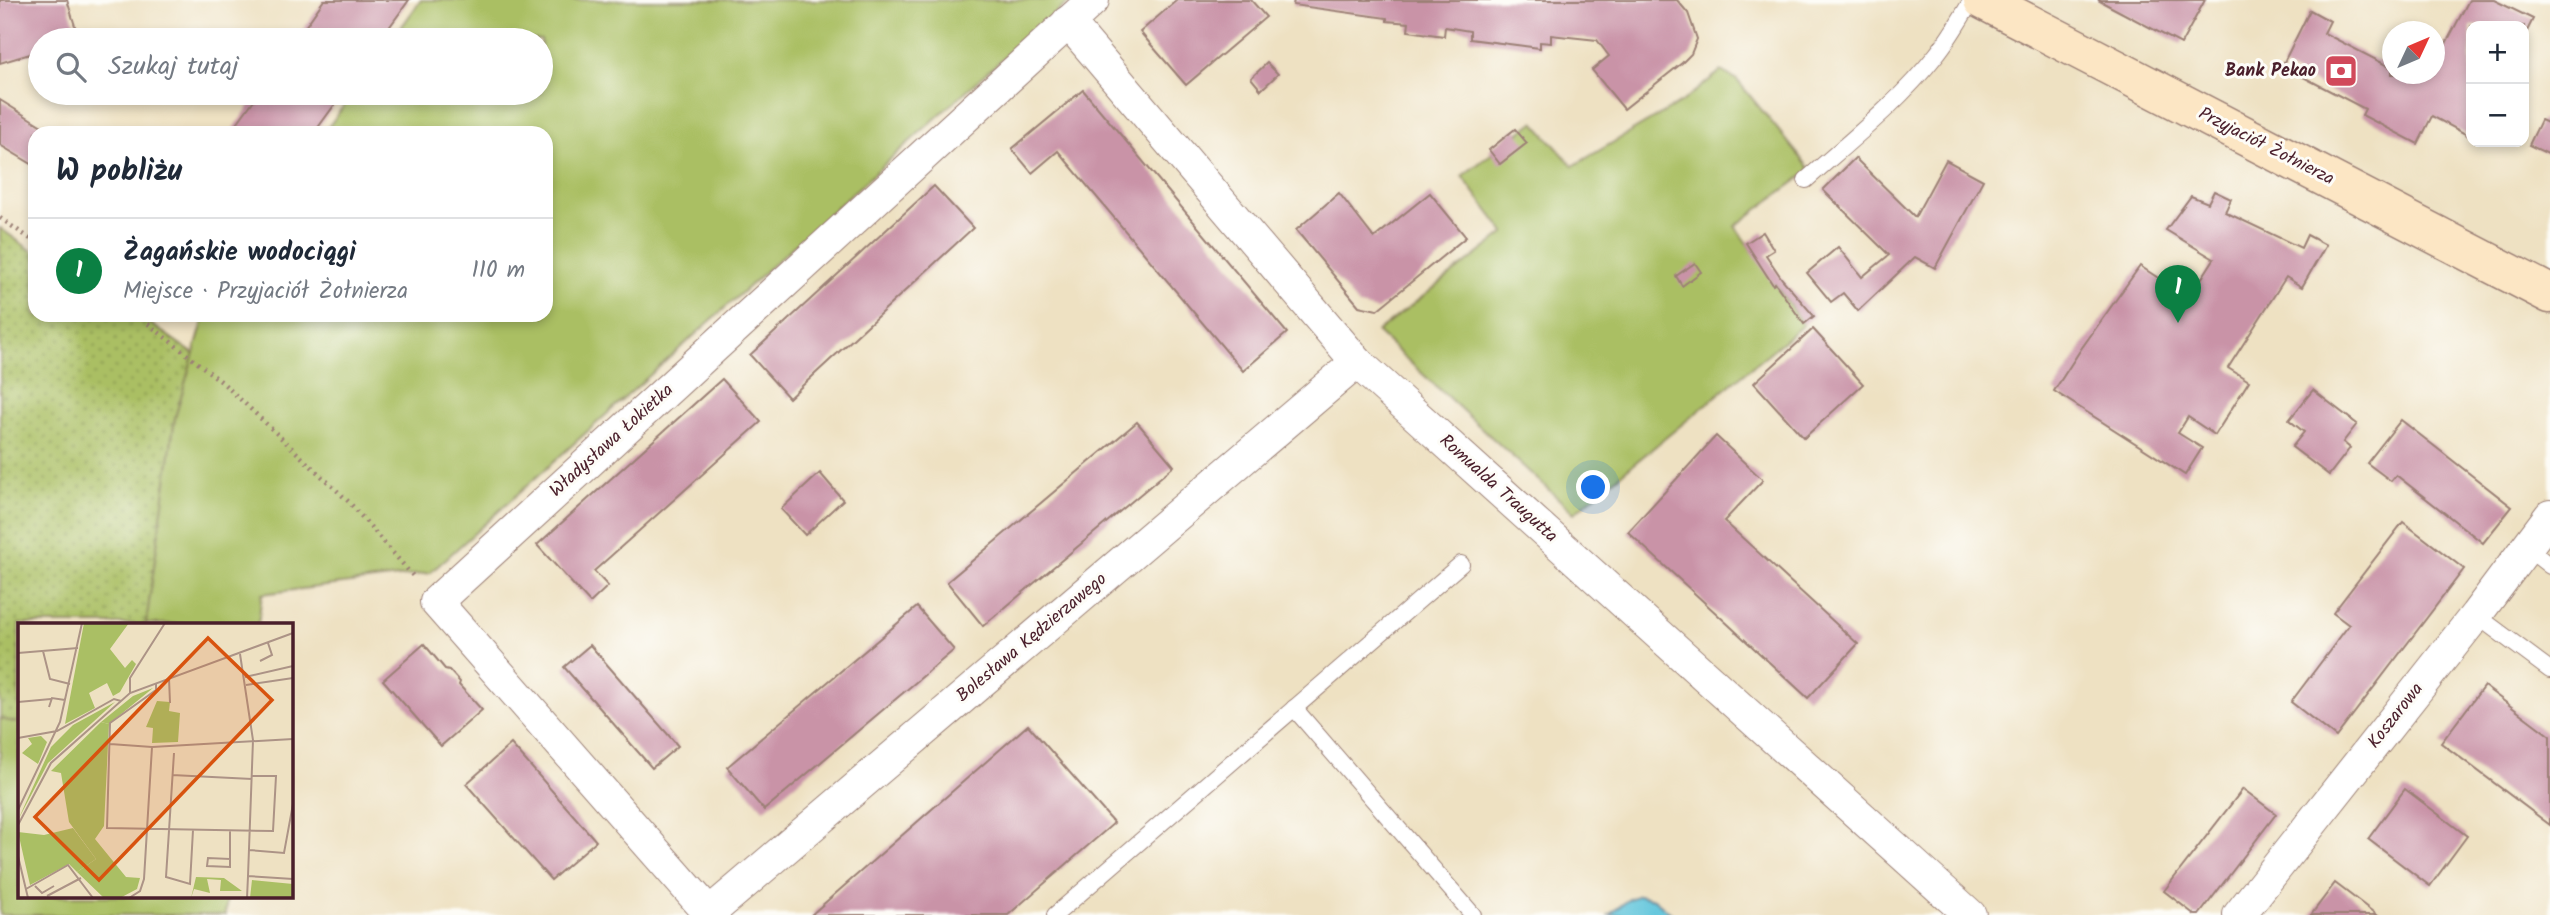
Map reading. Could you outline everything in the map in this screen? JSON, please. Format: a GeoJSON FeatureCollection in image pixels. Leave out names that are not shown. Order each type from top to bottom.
{"type":"FeatureCollection","features":[{"type":"Feature","properties":{"kind":"main road","name":"Przyjaciół Żołnierza"},"geometry":{"type":"LineString","coordinates":[[1983,0],[2550,294]]}},
{"type":"Feature","properties":{"kind":"street","name":"Władysława Łokietka"},"geometry":{"type":"LineString","coordinates":[[436,602],[1093,0]]}},
{"type":"Feature","properties":{"kind":"street","name":"Romualda Traugutta"},"geometry":{"type":"LineString","coordinates":[[1068,22],[1357,362],[1970,915]]}},
{"type":"Feature","properties":{"kind":"street","name":"Bolesława Kędzierzawego"},"geometry":{"type":"LineString","coordinates":[[709,914],[1357,362]]}},
{"type":"Feature","properties":{"kind":"street","name":"Koszarowa"},"geometry":{"type":"LineString","coordinates":[[2239,915],[2476,615],[2538,557],[2550,516]]}},
{"type":"Feature","properties":{"kind":"street"},"geometry":{"type":"LineString","coordinates":[[436,602],[709,914]]}},
{"type":"Feature","properties":{"kind":"lane"},"geometry":{"type":"LineString","coordinates":[[1806,180],[1896,99],[1923,70],[1972,0]]}},
{"type":"Feature","properties":{"kind":"lane"},"geometry":{"type":"LineString","coordinates":[[1055,915],[1461,564]]}},
{"type":"Feature","properties":{"kind":"lane"},"geometry":{"type":"LineString","coordinates":[[2476,615],[2550,670]]}},
{"type":"Feature","properties":{"kind":"lane"},"geometry":{"type":"LineString","coordinates":[[1294,708],[1473,915]]}},
{"type":"Feature","properties":{"kind":"path"},"geometry":{"type":"LineString","coordinates":[[0,218],[28,237]]}},
{"type":"Feature","properties":{"kind":"path"},"geometry":{"type":"LineString","coordinates":[[146,322],[223,383],[349,502],[436,602]]}},
{"type":"Feature","properties":{"kind":"green space"},"geometry":{"type":"Polygon","coordinates":[[[421,0],[1071,0],[986,73],[430,573],[262,594],[258,623],[146,623],[175,418],[203,322],[553,322],[553,126],[329,126],[344,105],[553,105],[553,28],[401,28],[421,0]]]}},
{"type":"Feature","properties":{"kind":"green space"},"geometry":{"type":"Polygon","coordinates":[[[1721,71],[1737,80],[1811,170],[1735,226],[1803,325],[1574,513],[1377,332],[1505,233],[1462,176],[1534,122],[1573,166],[1683,101],[1721,71]]]}},
{"type":"Feature","properties":{"kind":"green space"},"geometry":{"type":"Polygon","coordinates":[[[0,228],[28,248],[28,322],[148,322],[194,354],[175,418],[146,623],[18,623],[18,723],[0,719],[0,228]]]}},
{"type":"Feature","properties":{"kind":"green space"},"geometry":{"type":"Polygon","coordinates":[[[0,719],[18,723],[18,898],[227,898],[225,915],[0,915],[0,719]]]}},
{"type":"Feature","properties":{"kind":"water"},"geometry":{"type":"Polygon","coordinates":[[[1639,895],[1654,899],[1673,915],[1609,915],[1629,899],[1639,895]]]}},
{"type":"Feature","properties":{"kind":"building"},"geometry":{"type":"Polygon","coordinates":[[[0,0],[67,0],[76,28],[28,28],[28,55],[0,63],[0,0]]]}},
{"type":"Feature","properties":{"kind":"building"},"geometry":{"type":"Polygon","coordinates":[[[324,0],[409,0],[389,28],[304,28],[324,0]]]}},
{"type":"Feature","properties":{"kind":"building"},"geometry":{"type":"Polygon","coordinates":[[[1177,0],[1251,0],[1266,17],[1186,85],[1140,32],[1177,0]]]}},
{"type":"Feature","properties":{"kind":"building"},"geometry":{"type":"Polygon","coordinates":[[[1294,0],[1677,0],[1688,13],[1697,39],[1691,54],[1682,63],[1624,109],[1592,70],[1609,56],[1597,40],[1551,35],[1551,43],[1540,42],[1540,48],[1470,39],[1470,31],[1445,27],[1444,36],[1408,31],[1409,23],[1387,21],[1387,18],[1293,5],[1294,0]]]}},
{"type":"Feature","properties":{"kind":"building"},"geometry":{"type":"Polygon","coordinates":[[[2098,0],[2205,0],[2181,44],[2098,0]]]}},
{"type":"Feature","properties":{"kind":"building","name":"Bank Pekao"},"geometry":{"type":"Polygon","coordinates":[[[2469,0],[2494,0],[2533,19],[2529,27],[2529,21],[2466,21],[2466,134],[2432,116],[2418,144],[2362,115],[2365,109],[2282,66],[2310,10],[2330,21],[2324,33],[2382,63],[2382,84],[2445,84],[2445,45],[2469,0]]]}},
{"type":"Feature","properties":{"kind":"building"},"geometry":{"type":"Polygon","coordinates":[[[1267,63],[1278,74],[1261,90],[1251,78],[1267,63]]]}},
{"type":"Feature","properties":{"kind":"building"},"geometry":{"type":"Polygon","coordinates":[[[1083,90],[1287,333],[1243,371],[1058,151],[1032,173],[1012,149],[1083,90]]]}},
{"type":"Feature","properties":{"kind":"building"},"geometry":{"type":"Polygon","coordinates":[[[0,100],[42,126],[28,126],[28,162],[0,145],[0,100]]]}},
{"type":"Feature","properties":{"kind":"building"},"geometry":{"type":"Polygon","coordinates":[[[250,105],[334,105],[319,126],[235,126],[250,105]]]}},
{"type":"Feature","properties":{"kind":"building"},"geometry":{"type":"Polygon","coordinates":[[[2541,120],[2550,124],[2550,155],[2529,145],[2541,120]]]}},
{"type":"Feature","properties":{"kind":"building"},"geometry":{"type":"Polygon","coordinates":[[[1515,129],[1527,143],[1500,164],[1489,150],[1515,129]]]}},
{"type":"Feature","properties":{"kind":"building"},"geometry":{"type":"Polygon","coordinates":[[[1855,158],[1915,217],[1946,160],[1983,180],[1935,268],[1915,257],[1858,311],[1843,293],[1831,302],[1807,273],[1838,247],[1862,277],[1889,255],[1823,190],[1855,158]]]}},
{"type":"Feature","properties":{"kind":"building"},"geometry":{"type":"Polygon","coordinates":[[[934,186],[973,228],[789,398],[750,355],[934,186]]]}},
{"type":"Feature","properties":{"kind":"building"},"geometry":{"type":"Polygon","coordinates":[[[2214,191],[2231,199],[2225,212],[2301,248],[2307,235],[2326,245],[2302,287],[2286,277],[2228,368],[2249,381],[2215,435],[2188,417],[2178,433],[2202,448],[2185,475],[2054,391],[2140,266],[2189,298],[2214,259],[2166,230],[2191,196],[2208,203],[2214,191]]]}},
{"type":"Feature","properties":{"kind":"building"},"geometry":{"type":"Polygon","coordinates":[[[1339,193],[1374,238],[1430,193],[1466,237],[1377,310],[1359,306],[1296,230],[1339,193]]]}},
{"type":"Feature","properties":{"kind":"building"},"geometry":{"type":"Polygon","coordinates":[[[1763,232],[1774,250],[1766,255],[1782,279],[1814,316],[1804,324],[1775,283],[1773,285],[1746,243],[1763,232]]]}},
{"type":"Feature","properties":{"kind":"building"},"geometry":{"type":"Polygon","coordinates":[[[1695,263],[1701,272],[1682,286],[1676,276],[1695,263]]]}},
{"type":"Feature","properties":{"kind":"building"},"geometry":{"type":"Polygon","coordinates":[[[1813,329],[1863,384],[1804,438],[1754,383],[1813,329]]]}},
{"type":"Feature","properties":{"kind":"building"},"geometry":{"type":"Polygon","coordinates":[[[722,379],[761,422],[594,571],[608,586],[590,603],[537,545],[722,379]]]}},
{"type":"Feature","properties":{"kind":"building"},"geometry":{"type":"Polygon","coordinates":[[[2313,390],[2357,424],[2343,442],[2350,448],[2329,475],[2292,447],[2304,432],[2289,420],[2313,390]]]}},
{"type":"Feature","properties":{"kind":"building"},"geometry":{"type":"Polygon","coordinates":[[[2401,420],[2512,507],[2483,543],[2396,475],[2391,481],[2367,463],[2401,420]]]}},
{"type":"Feature","properties":{"kind":"building"},"geometry":{"type":"Polygon","coordinates":[[[1137,422],[1174,466],[983,626],[947,582],[1137,422]]]}},
{"type":"Feature","properties":{"kind":"building"},"geometry":{"type":"Polygon","coordinates":[[[1716,436],[1763,480],[1724,521],[1858,644],[1808,698],[1628,532],[1716,436]]]}},
{"type":"Feature","properties":{"kind":"building"},"geometry":{"type":"Polygon","coordinates":[[[820,473],[843,500],[805,535],[781,509],[820,473]]]}},
{"type":"Feature","properties":{"kind":"building"},"geometry":{"type":"Polygon","coordinates":[[[2403,522],[2464,569],[2336,737],[2291,702],[2349,625],[2333,613],[2403,522]]]}},
{"type":"Feature","properties":{"kind":"building"},"geometry":{"type":"Polygon","coordinates":[[[917,607],[954,650],[764,810],[727,767],[917,607]]]}},
{"type":"Feature","properties":{"kind":"building"},"geometry":{"type":"Polygon","coordinates":[[[424,644],[482,710],[441,746],[383,680],[424,644]]]}},
{"type":"Feature","properties":{"kind":"building"},"geometry":{"type":"Polygon","coordinates":[[[590,645],[678,746],[652,768],[564,667],[590,645]]]}},
{"type":"Feature","properties":{"kind":"building"},"geometry":{"type":"Polygon","coordinates":[[[2484,686],[2550,736],[2550,825],[2441,743],[2484,686]]]}},
{"type":"Feature","properties":{"kind":"building"},"geometry":{"type":"Polygon","coordinates":[[[1028,725],[1114,823],[1008,915],[811,915],[1028,725]]]}},
{"type":"Feature","properties":{"kind":"building"},"geometry":{"type":"Polygon","coordinates":[[[511,744],[596,841],[551,880],[466,784],[511,744]]]}},
{"type":"Feature","properties":{"kind":"building"},"geometry":{"type":"Polygon","coordinates":[[[2243,789],[2276,814],[2199,915],[2195,915],[2164,891],[2243,789]]]}},
{"type":"Feature","properties":{"kind":"building"},"geometry":{"type":"Polygon","coordinates":[[[2405,789],[2467,836],[2430,886],[2368,839],[2405,789]]]}},
{"type":"Feature","properties":{"kind":"building"},"geometry":{"type":"Polygon","coordinates":[[[2335,883],[2377,915],[2311,915],[2335,883]]]}},
{"type":"Feature","properties":{"kind":"place","name":"Bank Pekao"},"geometry":{"type":"Point","coordinates":[2341,71]}},
{"type":"Feature","properties":{"kind":"place","name":"Żagańskie wodociągi"},"geometry":{"type":"Point","coordinates":[2178,323]}}]}
